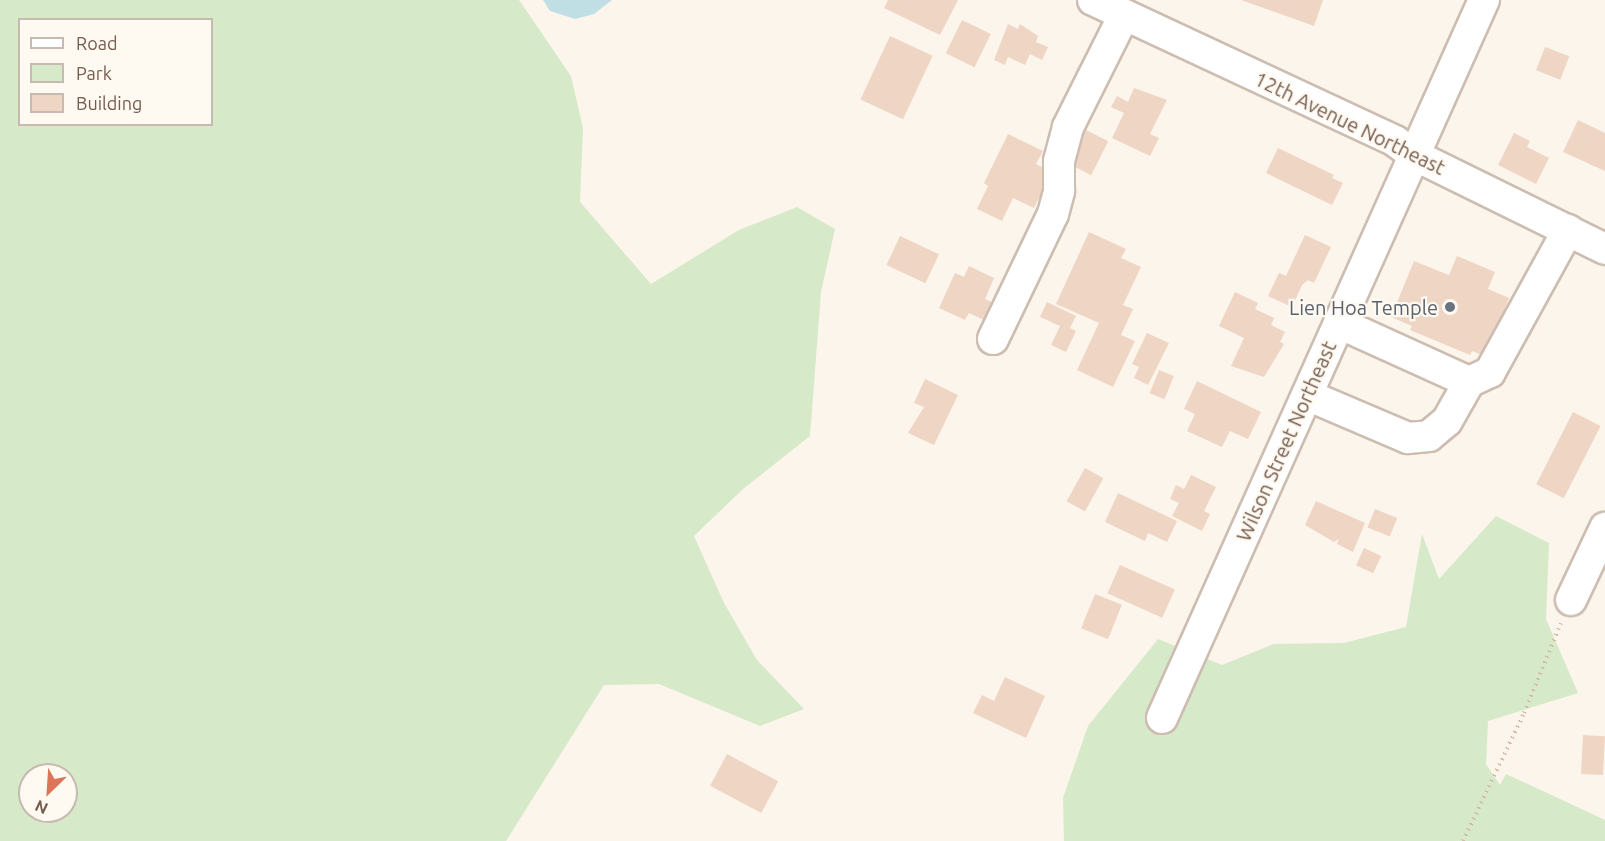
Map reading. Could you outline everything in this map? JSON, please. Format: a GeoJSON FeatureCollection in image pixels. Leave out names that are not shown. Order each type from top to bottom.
{"type":"FeatureCollection","features":[{"type":"Feature","properties":{"kind":"street","name":"12th Avenue Northeast"},"geometry":{"type":"LineString","coordinates":[[1094,0],[1395,141],[1414,155],[1605,249]]}},
{"type":"Feature","properties":{"kind":"street","name":"Wilson Street Northeast"},"geometry":{"type":"LineString","coordinates":[[1162,718],[1484,0]]}},
{"type":"Feature","properties":{"kind":"street"},"geometry":{"type":"LineString","coordinates":[[993,339],[1053,214],[1059,191],[1059,161],[1068,127],[1124,15]]}},
{"type":"Feature","properties":{"kind":"street"},"geometry":{"type":"LineString","coordinates":[[1307,395],[1408,438],[1429,436],[1447,421],[1469,382],[1490,372],[1568,230]]}},
{"type":"Feature","properties":{"kind":"street"},"geometry":{"type":"LineString","coordinates":[[1339,323],[1469,382]]}},
{"type":"Feature","properties":{"kind":"street"},"geometry":{"type":"LineString","coordinates":[[1571,600],[1605,528]]}},
{"type":"Feature","properties":{"kind":"path"},"geometry":{"type":"LineString","coordinates":[[1463,841],[1524,713],[1571,600]]}},
{"type":"Feature","properties":{"kind":"green space"},"geometry":{"type":"Polygon","coordinates":[[[0,0],[519,0],[571,76],[583,128],[580,202],[651,284],[739,230],[797,207],[835,229],[821,292],[810,436],[743,489],[694,536],[724,603],[757,660],[804,709],[760,726],[659,684],[604,685],[506,841],[0,841],[0,0]]]}},
{"type":"Feature","properties":{"kind":"green space"},"geometry":{"type":"Polygon","coordinates":[[[1496,516],[1549,543],[1546,619],[1578,693],[1488,721],[1486,764],[1500,785],[1506,774],[1605,820],[1605,841],[1064,841],[1063,798],[1088,726],[1158,639],[1222,665],[1274,644],[1344,643],[1406,627],[1422,534],[1439,579],[1496,516]]]}},
{"type":"Feature","properties":{"kind":"water"},"geometry":{"type":"Polygon","coordinates":[[[543,0],[612,0],[594,14],[575,19],[550,11],[543,0]]]}},
{"type":"Feature","properties":{"kind":"building"},"geometry":{"type":"Polygon","coordinates":[[[888,0],[958,0],[940,35],[884,8],[888,0]]]}},
{"type":"Feature","properties":{"kind":"building"},"geometry":{"type":"Polygon","coordinates":[[[1241,0],[1323,0],[1314,26],[1241,0]]]}},
{"type":"Feature","properties":{"kind":"building"},"geometry":{"type":"Polygon","coordinates":[[[962,20],[991,34],[975,67],[946,53],[962,20]]]}},
{"type":"Feature","properties":{"kind":"building"},"geometry":{"type":"Polygon","coordinates":[[[1008,24],[1018,29],[1020,24],[1038,36],[1036,42],[1048,47],[1042,60],[1030,54],[1025,65],[1008,57],[1005,65],[994,60],[1008,24]]]}},
{"type":"Feature","properties":{"kind":"building"},"geometry":{"type":"Polygon","coordinates":[[[890,36],[933,56],[903,119],[860,99],[890,36]]]}},
{"type":"Feature","properties":{"kind":"building"},"geometry":{"type":"Polygon","coordinates":[[[1545,47],[1569,56],[1560,80],[1536,70],[1545,47]]]}},
{"type":"Feature","properties":{"kind":"building"},"geometry":{"type":"Polygon","coordinates":[[[1134,88],[1167,100],[1150,134],[1159,138],[1150,156],[1112,138],[1124,113],[1111,107],[1117,96],[1128,102],[1134,88]]]}},
{"type":"Feature","properties":{"kind":"building"},"geometry":{"type":"Polygon","coordinates":[[[1578,120],[1605,133],[1605,171],[1563,152],[1578,120]]]}},
{"type":"Feature","properties":{"kind":"building"},"geometry":{"type":"Polygon","coordinates":[[[1086,130],[1108,141],[1091,175],[1069,164],[1086,130]]]}},
{"type":"Feature","properties":{"kind":"building"},"geometry":{"type":"Polygon","coordinates":[[[1514,133],[1530,141],[1527,147],[1549,158],[1536,184],[1498,165],[1514,133]]]}},
{"type":"Feature","properties":{"kind":"building"},"geometry":{"type":"Polygon","coordinates":[[[1008,134],[1043,151],[1036,164],[1052,172],[1034,208],[1013,198],[1002,221],[977,209],[988,186],[984,183],[1008,134]]]}},
{"type":"Feature","properties":{"kind":"building"},"geometry":{"type":"Polygon","coordinates":[[[1278,148],[1334,175],[1332,178],[1343,183],[1332,205],[1266,173],[1278,148]]]}},
{"type":"Feature","properties":{"kind":"building"},"geometry":{"type":"Polygon","coordinates":[[[1089,232],[1126,249],[1121,258],[1141,267],[1123,305],[1133,309],[1121,335],[1135,341],[1113,387],[1077,370],[1099,323],[1056,304],[1089,232]]]}},
{"type":"Feature","properties":{"kind":"building"},"geometry":{"type":"Polygon","coordinates":[[[1305,235],[1331,247],[1314,283],[1308,280],[1302,285],[1292,307],[1268,296],[1279,273],[1286,276],[1305,235]]]}},
{"type":"Feature","properties":{"kind":"building"},"geometry":{"type":"Polygon","coordinates":[[[900,236],[939,254],[925,283],[886,265],[900,236]]]}},
{"type":"Feature","properties":{"kind":"building","name":"Lien Hoa Temple"},"geometry":{"type":"Polygon","coordinates":[[[1457,256],[1495,272],[1488,289],[1509,298],[1485,356],[1472,351],[1470,355],[1410,330],[1412,326],[1391,317],[1414,261],[1449,275],[1457,256]]]}},
{"type":"Feature","properties":{"kind":"building"},"geometry":{"type":"Polygon","coordinates":[[[969,266],[994,278],[985,299],[994,303],[986,321],[969,313],[965,320],[939,308],[955,273],[964,277],[969,266]]]}},
{"type":"Feature","properties":{"kind":"building"},"geometry":{"type":"Polygon","coordinates":[[[1235,292],[1258,303],[1255,309],[1274,318],[1271,325],[1285,332],[1280,342],[1284,344],[1264,377],[1231,366],[1244,338],[1219,326],[1235,292]]]}},
{"type":"Feature","properties":{"kind":"building"},"geometry":{"type":"Polygon","coordinates":[[[1047,302],[1076,316],[1070,328],[1076,331],[1066,352],[1051,345],[1060,326],[1040,317],[1047,302]]]}},
{"type":"Feature","properties":{"kind":"building"},"geometry":{"type":"Polygon","coordinates":[[[1147,333],[1169,343],[1148,385],[1134,378],[1139,367],[1132,364],[1147,333]]]}},
{"type":"Feature","properties":{"kind":"building"},"geometry":{"type":"Polygon","coordinates":[[[1159,370],[1174,376],[1164,399],[1150,393],[1159,370]]]}},
{"type":"Feature","properties":{"kind":"building"},"geometry":{"type":"Polygon","coordinates":[[[925,379],[958,395],[934,445],[908,433],[924,407],[914,403],[925,379]]]}},
{"type":"Feature","properties":{"kind":"building"},"geometry":{"type":"Polygon","coordinates":[[[1197,381],[1261,412],[1248,439],[1230,431],[1222,447],[1187,431],[1195,414],[1184,409],[1197,381]]]}},
{"type":"Feature","properties":{"kind":"building"},"geometry":{"type":"Polygon","coordinates":[[[1573,412],[1601,426],[1564,498],[1536,484],[1573,412]]]}},
{"type":"Feature","properties":{"kind":"building"},"geometry":{"type":"Polygon","coordinates":[[[1085,468],[1103,478],[1085,511],[1067,501],[1085,468]]]}},
{"type":"Feature","properties":{"kind":"building"},"geometry":{"type":"Polygon","coordinates":[[[1191,475],[1216,487],[1204,511],[1210,514],[1202,531],[1172,516],[1179,503],[1170,499],[1176,485],[1184,489],[1191,475]]]}},
{"type":"Feature","properties":{"kind":"building"},"geometry":{"type":"Polygon","coordinates":[[[1118,493],[1177,521],[1167,542],[1148,533],[1145,541],[1105,522],[1118,493]]]}},
{"type":"Feature","properties":{"kind":"building"},"geometry":{"type":"Polygon","coordinates":[[[1316,501],[1365,523],[1353,552],[1337,544],[1339,539],[1334,542],[1305,525],[1316,501]]]}},
{"type":"Feature","properties":{"kind":"building"},"geometry":{"type":"Polygon","coordinates":[[[1375,509],[1397,518],[1390,537],[1368,528],[1375,509]]]}},
{"type":"Feature","properties":{"kind":"building"},"geometry":{"type":"Polygon","coordinates":[[[1364,548],[1381,556],[1373,573],[1356,565],[1364,548]]]}},
{"type":"Feature","properties":{"kind":"building"},"geometry":{"type":"Polygon","coordinates":[[[1120,565],[1175,589],[1162,618],[1107,593],[1120,565]]]}},
{"type":"Feature","properties":{"kind":"building"},"geometry":{"type":"Polygon","coordinates":[[[1095,594],[1122,605],[1108,639],[1081,628],[1095,594]]]}},
{"type":"Feature","properties":{"kind":"building"},"geometry":{"type":"Polygon","coordinates":[[[1005,677],[1045,696],[1026,738],[973,713],[982,695],[994,701],[1005,677]]]}},
{"type":"Feature","properties":{"kind":"building"},"geometry":{"type":"Polygon","coordinates":[[[1583,735],[1605,736],[1603,775],[1581,774],[1583,735]]]}},
{"type":"Feature","properties":{"kind":"building"},"geometry":{"type":"Polygon","coordinates":[[[727,754],[778,781],[761,813],[710,786],[727,754]]]}},
{"type":"Feature","properties":{"kind":"place","name":"Lien Hoa Temple"},"geometry":{"type":"Point","coordinates":[1450,307]}}]}
